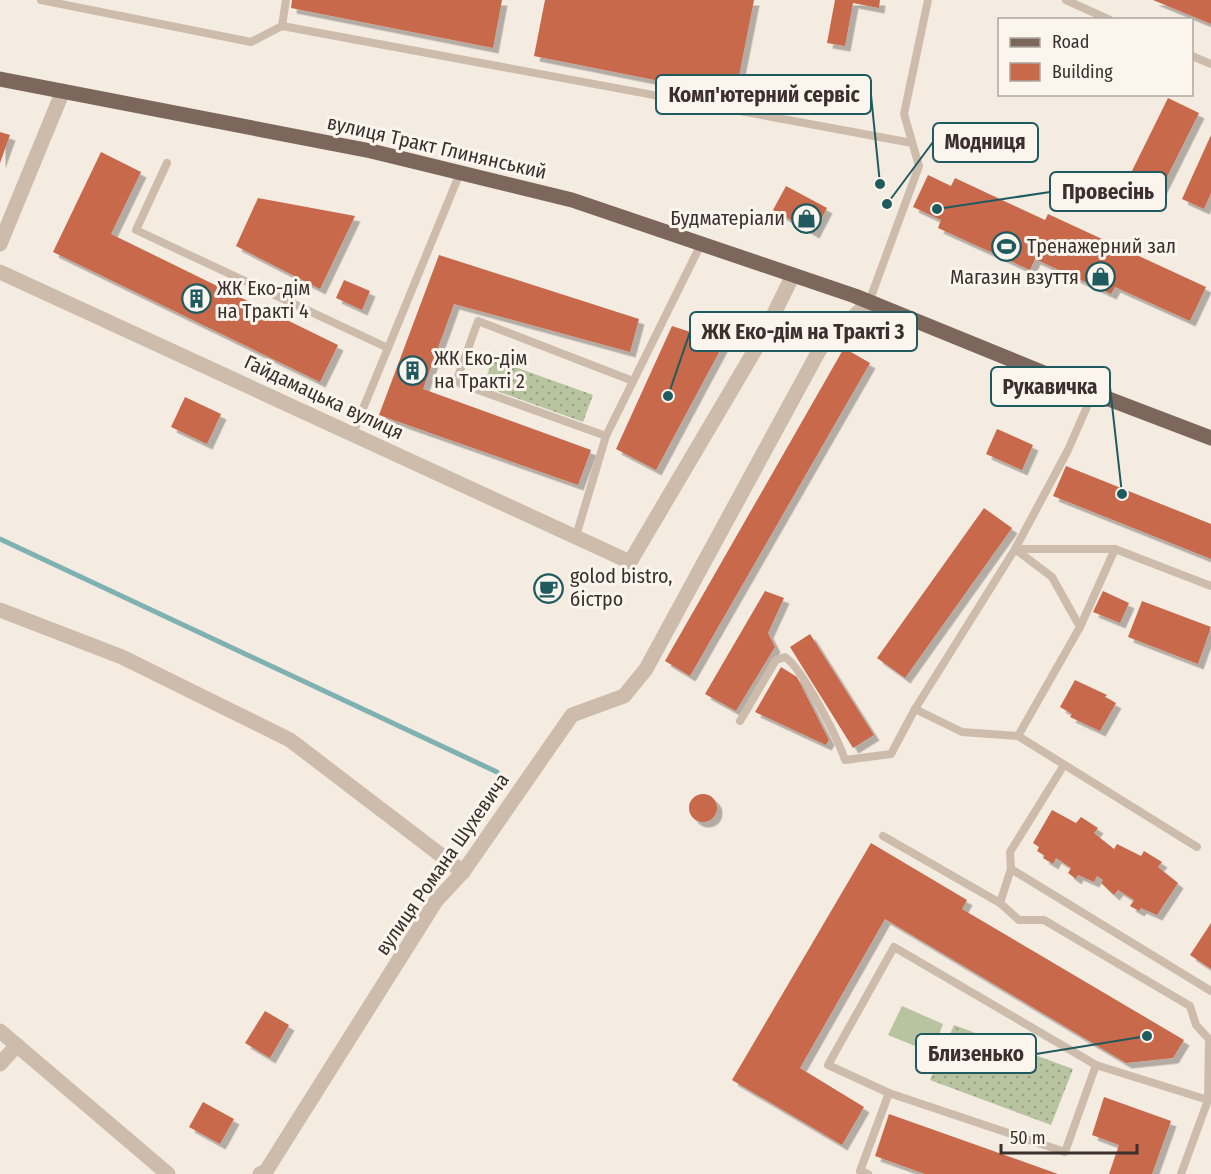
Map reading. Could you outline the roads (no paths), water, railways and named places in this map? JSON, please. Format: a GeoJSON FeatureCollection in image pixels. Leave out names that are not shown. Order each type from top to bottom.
{"type":"FeatureCollection","features":[{"type":"Feature","properties":{"kind":"main road","name":"вулиця Тракт Глинянський"},"geometry":{"type":"LineString","coordinates":[[0,79],[348,147],[572,200],[862,299],[1093,393],[1211,438]]}},
{"type":"Feature","properties":{"kind":"street"},"geometry":{"type":"LineString","coordinates":[[0,244],[63,91]]}},
{"type":"Feature","properties":{"kind":"street","name":"Гайдамацька вулиця"},"geometry":{"type":"LineString","coordinates":[[0,272],[630,562],[762,338],[793,275]]}},
{"type":"Feature","properties":{"kind":"street","name":"вулиця Романа Шухевича"},"geometry":{"type":"LineString","coordinates":[[260,1174],[266,1171],[436,901],[463,872],[572,715],[624,696],[646,669],[820,349],[862,299]]}},
{"type":"Feature","properties":{"kind":"street"},"geometry":{"type":"LineString","coordinates":[[0,610],[122,657],[290,740],[463,872]]}},
{"type":"Feature","properties":{"kind":"street"},"geometry":{"type":"LineString","coordinates":[[0,1031],[168,1174]]}},
{"type":"Feature","properties":{"kind":"street"},"geometry":{"type":"LineString","coordinates":[[0,1065],[16,1045]]}},
{"type":"Feature","properties":{"kind":"lane"},"geometry":{"type":"LineString","coordinates":[[41,0],[251,42],[282,26],[912,143]]}},
{"type":"Feature","properties":{"kind":"lane"},"geometry":{"type":"LineString","coordinates":[[282,26],[286,0]]}},
{"type":"Feature","properties":{"kind":"lane"},"geometry":{"type":"LineString","coordinates":[[862,299],[919,166],[904,114],[928,0]]}},
{"type":"Feature","properties":{"kind":"lane"},"geometry":{"type":"LineString","coordinates":[[1066,0],[1106,18]]}},
{"type":"Feature","properties":{"kind":"lane"},"geometry":{"type":"LineString","coordinates":[[1193,57],[1211,64]]}},
{"type":"Feature","properties":{"kind":"lane"},"geometry":{"type":"LineString","coordinates":[[167,163],[136,230],[388,348]]}},
{"type":"Feature","properties":{"kind":"lane"},"geometry":{"type":"LineString","coordinates":[[353,433],[460,173]]}},
{"type":"Feature","properties":{"kind":"lane"},"geometry":{"type":"LineString","coordinates":[[576,536],[606,436],[701,243]]}},
{"type":"Feature","properties":{"kind":"lane"},"geometry":{"type":"LineString","coordinates":[[606,436],[456,382],[478,321],[633,381]]}},
{"type":"Feature","properties":{"kind":"lane"},"geometry":{"type":"LineString","coordinates":[[740,721],[780,657],[790,660],[803,679],[840,745],[845,760],[891,754],[915,709],[1015,549],[1068,450],[1093,393]]}},
{"type":"Feature","properties":{"kind":"lane"},"geometry":{"type":"LineString","coordinates":[[1015,549],[1115,549],[1211,586]]}},
{"type":"Feature","properties":{"kind":"lane"},"geometry":{"type":"LineString","coordinates":[[1015,549],[1053,577],[1080,627]]}},
{"type":"Feature","properties":{"kind":"lane"},"geometry":{"type":"LineString","coordinates":[[1018,736],[1080,627],[1115,549]]}},
{"type":"Feature","properties":{"kind":"lane"},"geometry":{"type":"LineString","coordinates":[[915,709],[963,732],[1018,736],[1197,846]]}},
{"type":"Feature","properties":{"kind":"lane"},"geometry":{"type":"LineString","coordinates":[[999,903],[1011,868],[1010,852],[1064,765]]}},
{"type":"Feature","properties":{"kind":"lane"},"geometry":{"type":"LineString","coordinates":[[883,836],[999,903],[1019,920],[1044,920],[1190,1006],[1196,1025],[1209,1039],[1208,1100],[1181,1174]]}},
{"type":"Feature","properties":{"kind":"lane"},"geometry":{"type":"LineString","coordinates":[[1011,868],[1211,991]]}},
{"type":"Feature","properties":{"kind":"lane"},"geometry":{"type":"LineString","coordinates":[[1096,1065],[1065,1152],[889,1094],[828,1065],[894,947],[1096,1065],[1208,1100]]}},
{"type":"Feature","properties":{"kind":"lane"},"geometry":{"type":"LineString","coordinates":[[868,1174],[860,1171],[889,1094]]}},
{"type":"Feature","properties":{"kind":"waterway"},"geometry":{"type":"LineString","coordinates":[[0,539],[497,772]]}},
{"type":"Feature","properties":{"kind":"place","name":"Комп'ютерний сервіс"},"geometry":{"type":"Point","coordinates":[880,184]}},
{"type":"Feature","properties":{"kind":"place","name":"Модниця"},"geometry":{"type":"Point","coordinates":[887,204]}},
{"type":"Feature","properties":{"kind":"place","name":"Провесінь"},"geometry":{"type":"Point","coordinates":[937,209]}},
{"type":"Feature","properties":{"kind":"place","name":"Будматеріали"},"geometry":{"type":"Point","coordinates":[806,218]}},
{"type":"Feature","properties":{"kind":"place","name":"Тренажерний зал"},"geometry":{"type":"Point","coordinates":[1006,246]}},
{"type":"Feature","properties":{"kind":"place","name":"Магазин взуття"},"geometry":{"type":"Point","coordinates":[1100,277]}},
{"type":"Feature","properties":{"kind":"place","name":"ЖК Еко-дім на Тракті 4"},"geometry":{"type":"Point","coordinates":[196,299]}},
{"type":"Feature","properties":{"kind":"place","name":"ЖК Еко-дім на Тракті 2"},"geometry":{"type":"Point","coordinates":[413,370]}},
{"type":"Feature","properties":{"kind":"place","name":"ЖК Еко-дім на Тракті 3"},"geometry":{"type":"Point","coordinates":[668,396]}},
{"type":"Feature","properties":{"kind":"place","name":"Рукавичка"},"geometry":{"type":"Point","coordinates":[1122,494]}},
{"type":"Feature","properties":{"kind":"place","name":"golod bistro, бістро"},"geometry":{"type":"Point","coordinates":[549,588]}},
{"type":"Feature","properties":{"kind":"place","name":"Близенько"},"geometry":{"type":"Point","coordinates":[1147,1036]}}]}
